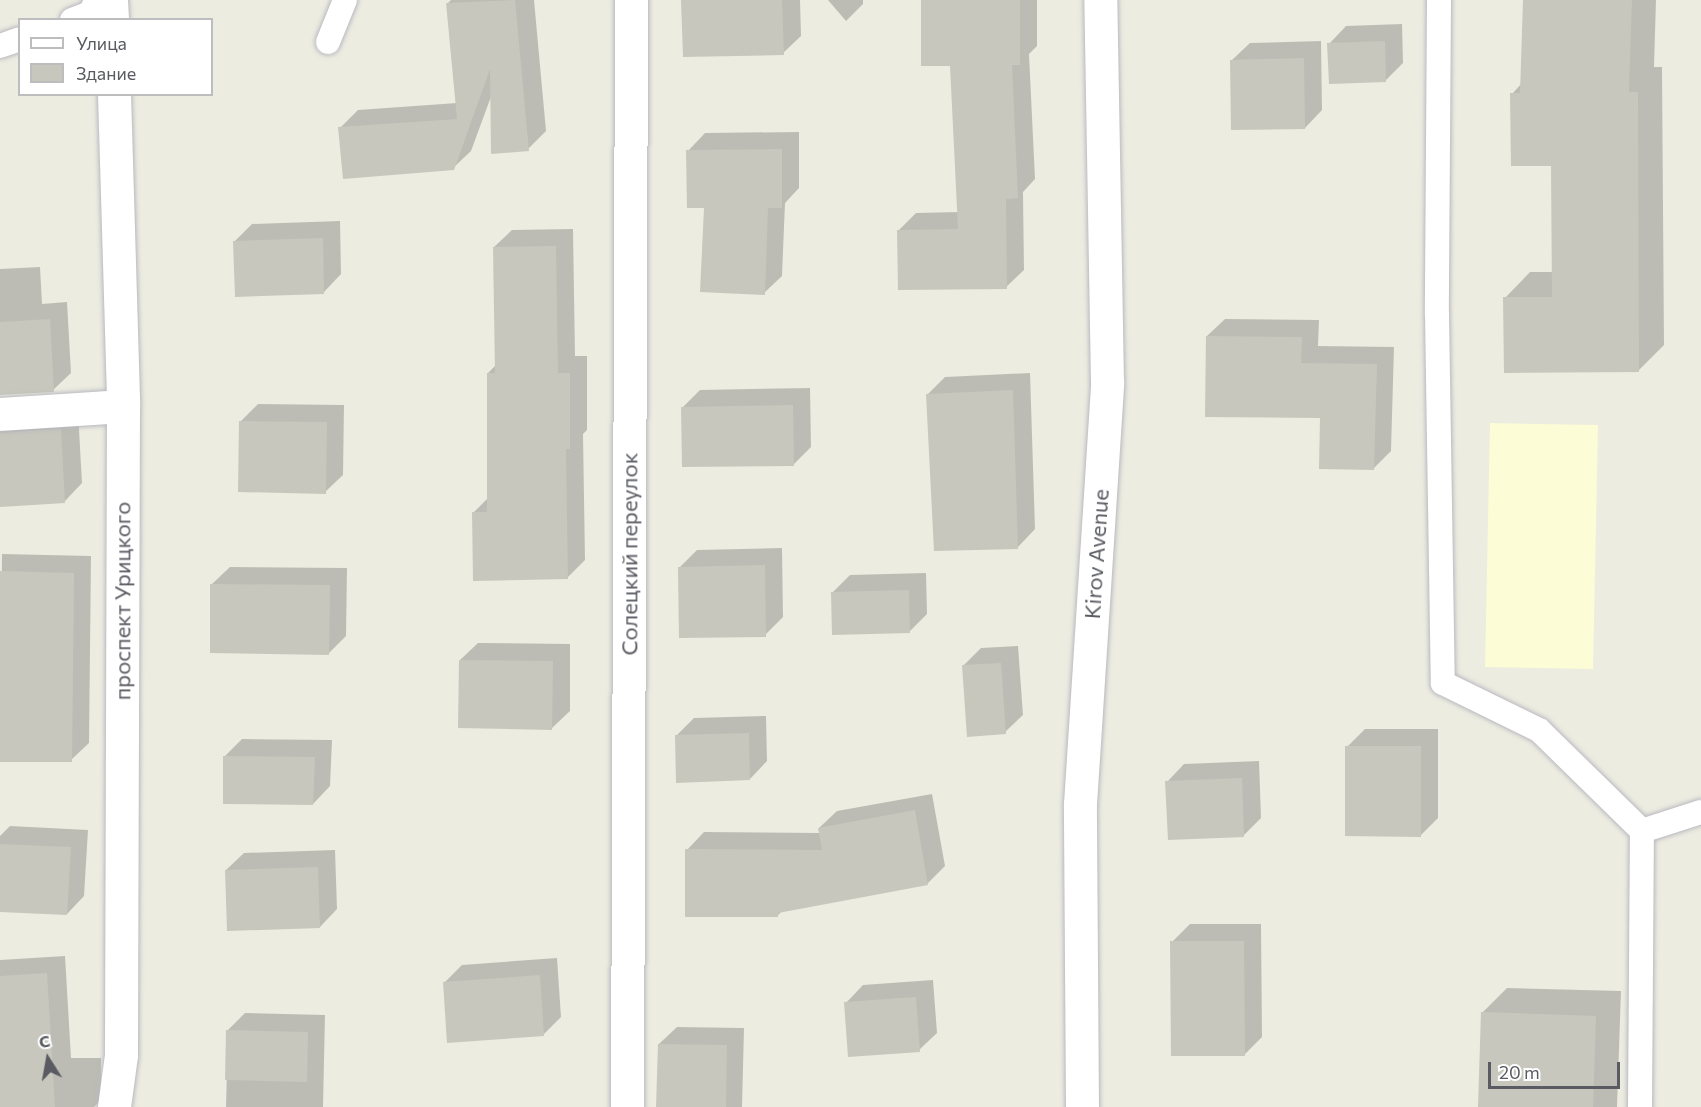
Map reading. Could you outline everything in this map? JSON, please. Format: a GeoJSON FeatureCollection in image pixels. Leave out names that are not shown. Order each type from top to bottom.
{"type":"FeatureCollection","features":[{"type":"Feature","properties":{"kind":"street"},"geometry":{"type":"LineString","coordinates":[[111,0],[112,18]]}},
{"type":"Feature","properties":{"kind":"street","name":"Солецкий переулок"},"geometry":{"type":"LineString","coordinates":[[627,1107],[631,0]]}},
{"type":"Feature","properties":{"kind":"street","name":"Kirov Avenue"},"geometry":{"type":"LineString","coordinates":[[1082,1107],[1080,804],[1107,382],[1100,0]]}},
{"type":"Feature","properties":{"kind":"street","name":"проспект Урицкого"},"geometry":{"type":"LineString","coordinates":[[114,96],[123,406],[122,1043],[114,1107]]}},
{"type":"Feature","properties":{"kind":"street"},"geometry":{"type":"LineString","coordinates":[[0,414],[123,406]]}},
{"type":"Feature","properties":{"kind":"lane"},"geometry":{"type":"LineString","coordinates":[[77,18],[90,13],[97,0]]}},
{"type":"Feature","properties":{"kind":"lane"},"geometry":{"type":"LineString","coordinates":[[328,42],[345,0]]}},
{"type":"Feature","properties":{"kind":"lane"},"geometry":{"type":"LineString","coordinates":[[1439,0],[1437,314],[1443,683],[1539,730],[1642,831],[1640,1107]]}},
{"type":"Feature","properties":{"kind":"lane"},"geometry":{"type":"LineString","coordinates":[[0,46],[18,40]]}},
{"type":"Feature","properties":{"kind":"lane"},"geometry":{"type":"LineString","coordinates":[[1642,831],[1701,812]]}},
{"type":"Feature","properties":{"kind":"shaded area"},"geometry":{"type":"Polygon","coordinates":[[[1490,423],[1598,425],[1593,669],[1485,667],[1490,423]]]}},
{"type":"Feature","properties":{"kind":"building"},"geometry":{"type":"Polygon","coordinates":[[[515,0],[529,151],[491,154],[490,69],[454,170],[343,179],[338,127],[457,119],[446,3],[515,0]]]}},
{"type":"Feature","properties":{"kind":"building"},"geometry":{"type":"Polygon","coordinates":[[[681,0],[782,0],[784,55],[683,57],[681,0]]]}},
{"type":"Feature","properties":{"kind":"building"},"geometry":{"type":"Polygon","coordinates":[[[921,0],[1020,0],[1020,65],[1012,65],[1018,198],[1006,199],[1007,289],[898,290],[897,230],[958,229],[950,66],[921,66],[921,0]]]}},
{"type":"Feature","properties":{"kind":"building"},"geometry":{"type":"Polygon","coordinates":[[[1523,0],[1632,0],[1629,92],[1638,92],[1639,372],[1504,373],[1503,297],[1552,297],[1551,166],[1511,166],[1510,93],[1520,93],[1523,0]]]}},
{"type":"Feature","properties":{"kind":"building"},"geometry":{"type":"Polygon","coordinates":[[[1385,41],[1386,82],[1329,84],[1327,43],[1385,41]]]}},
{"type":"Feature","properties":{"kind":"building"},"geometry":{"type":"Polygon","coordinates":[[[1304,58],[1305,129],[1231,130],[1230,60],[1304,58]]]}},
{"type":"Feature","properties":{"kind":"building"},"geometry":{"type":"Polygon","coordinates":[[[782,149],[782,208],[768,208],[765,295],[700,292],[704,208],[687,208],[686,150],[782,149]]]}},
{"type":"Feature","properties":{"kind":"building"},"geometry":{"type":"Polygon","coordinates":[[[323,238],[324,294],[235,297],[233,241],[323,238]]]}},
{"type":"Feature","properties":{"kind":"building"},"geometry":{"type":"Polygon","coordinates":[[[556,246],[558,373],[570,373],[570,449],[566,449],[568,579],[473,581],[472,512],[487,512],[487,373],[495,373],[493,247],[556,246]]]}},
{"type":"Feature","properties":{"kind":"building"},"geometry":{"type":"Polygon","coordinates":[[[50,319],[54,392],[0,395],[0,322],[50,319]]]}},
{"type":"Feature","properties":{"kind":"building"},"geometry":{"type":"Polygon","coordinates":[[[1206,336],[1302,337],[1301,363],[1377,364],[1374,470],[1319,469],[1320,418],[1205,417],[1206,336]]]}},
{"type":"Feature","properties":{"kind":"building"},"geometry":{"type":"Polygon","coordinates":[[[1013,390],[1018,549],[934,551],[926,394],[1013,390]]]}},
{"type":"Feature","properties":{"kind":"building"},"geometry":{"type":"Polygon","coordinates":[[[793,405],[794,466],[682,467],[681,407],[793,405]]]}},
{"type":"Feature","properties":{"kind":"building"},"geometry":{"type":"Polygon","coordinates":[[[239,421],[327,422],[326,494],[238,492],[239,421]]]}},
{"type":"Feature","properties":{"kind":"building"},"geometry":{"type":"Polygon","coordinates":[[[61,429],[65,503],[0,507],[0,433],[61,429]]]}},
{"type":"Feature","properties":{"kind":"building"},"geometry":{"type":"Polygon","coordinates":[[[765,565],[766,637],[679,638],[678,567],[765,565]]]}},
{"type":"Feature","properties":{"kind":"building"},"geometry":{"type":"Polygon","coordinates":[[[0,571],[74,573],[72,762],[0,762],[0,571]]]}},
{"type":"Feature","properties":{"kind":"building"},"geometry":{"type":"Polygon","coordinates":[[[210,584],[330,585],[329,655],[210,653],[210,584]]]}},
{"type":"Feature","properties":{"kind":"building"},"geometry":{"type":"Polygon","coordinates":[[[909,590],[910,633],[832,635],[831,592],[909,590]]]}},
{"type":"Feature","properties":{"kind":"building"},"geometry":{"type":"Polygon","coordinates":[[[459,660],[553,661],[552,730],[458,728],[459,660]]]}},
{"type":"Feature","properties":{"kind":"building"},"geometry":{"type":"Polygon","coordinates":[[[1001,663],[1006,734],[967,737],[962,665],[1001,663]]]}},
{"type":"Feature","properties":{"kind":"building"},"geometry":{"type":"Polygon","coordinates":[[[749,733],[750,780],[676,783],[675,735],[749,733]]]}},
{"type":"Feature","properties":{"kind":"building"},"geometry":{"type":"Polygon","coordinates":[[[1345,746],[1421,746],[1421,837],[1345,836],[1345,746]]]}},
{"type":"Feature","properties":{"kind":"building"},"geometry":{"type":"Polygon","coordinates":[[[223,756],[315,757],[313,805],[223,804],[223,756]]]}},
{"type":"Feature","properties":{"kind":"building"},"geometry":{"type":"Polygon","coordinates":[[[1242,778],[1244,837],[1168,840],[1165,781],[1242,778]]]}},
{"type":"Feature","properties":{"kind":"building"},"geometry":{"type":"Polygon","coordinates":[[[915,810],[928,885],[778,913],[778,917],[685,917],[685,849],[822,850],[818,828],[915,810]]]}},
{"type":"Feature","properties":{"kind":"building"},"geometry":{"type":"Polygon","coordinates":[[[0,844],[71,847],[67,915],[0,912],[0,844]]]}},
{"type":"Feature","properties":{"kind":"building"},"geometry":{"type":"Polygon","coordinates":[[[318,867],[320,928],[227,931],[225,870],[318,867]]]}},
{"type":"Feature","properties":{"kind":"building"},"geometry":{"type":"Polygon","coordinates":[[[1170,941],[1244,941],[1245,1056],[1171,1056],[1170,941]]]}},
{"type":"Feature","properties":{"kind":"building"},"geometry":{"type":"Polygon","coordinates":[[[47,973],[55,1107],[0,1107],[0,976],[47,973]]]}},
{"type":"Feature","properties":{"kind":"building"},"geometry":{"type":"Polygon","coordinates":[[[540,975],[544,1036],[447,1043],[443,982],[540,975]]]}},
{"type":"Feature","properties":{"kind":"building"},"geometry":{"type":"Polygon","coordinates":[[[916,997],[920,1052],[848,1057],[844,1002],[916,997]]]}},
{"type":"Feature","properties":{"kind":"building"},"geometry":{"type":"Polygon","coordinates":[[[1481,1012],[1596,1016],[1593,1107],[1478,1107],[1481,1012]]]}},
{"type":"Feature","properties":{"kind":"building"},"geometry":{"type":"Polygon","coordinates":[[[226,1030],[308,1032],[307,1082],[225,1080],[226,1030]]]}},
{"type":"Feature","properties":{"kind":"building"},"geometry":{"type":"Polygon","coordinates":[[[658,1044],[727,1045],[726,1107],[656,1107],[658,1044]]]}}]}
